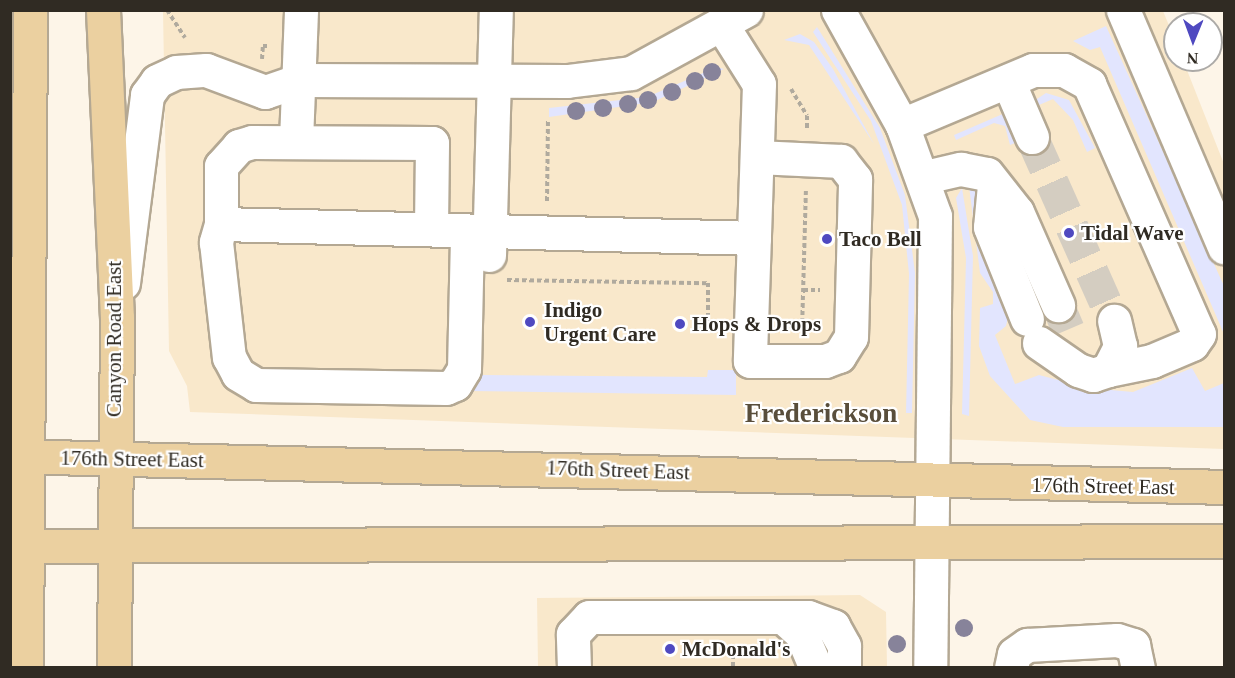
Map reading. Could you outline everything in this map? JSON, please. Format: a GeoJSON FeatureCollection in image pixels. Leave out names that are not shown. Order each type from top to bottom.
{"type":"FeatureCollection","features":[{"type":"Feature","properties":{"kind":"main road"},"geometry":{"type":"LineString","coordinates":[[26,668],[17,546],[19,168],[30,10]]}},
{"type":"Feature","properties":{"kind":"main road","name":"Canyon Road East"},"geometry":{"type":"LineString","coordinates":[[103,10],[117,318],[112,546],[114,668]]}},
{"type":"Feature","properties":{"kind":"main road","name":"176th Street East"},"geometry":{"type":"LineString","coordinates":[[18,456],[651,471],[932,483],[1224,487]]}},
{"type":"Feature","properties":{"kind":"main road"},"geometry":{"type":"LineString","coordinates":[[17,546],[1224,541]]}},
{"type":"Feature","properties":{"kind":"street"},"geometry":{"type":"LineString","coordinates":[[296,141],[302,10]]}},
{"type":"Feature","properties":{"kind":"street"},"geometry":{"type":"LineString","coordinates":[[431,227],[432,143],[252,142],[227,155],[219,179],[221,224],[216,242],[229,357],[238,374],[256,385],[446,388],[455,384],[464,369],[480,234],[495,81],[496,10]]}},
{"type":"Feature","properties":{"kind":"street"},"geometry":{"type":"LineString","coordinates":[[838,10],[902,125],[925,177],[935,216],[939,276],[930,544],[930,668]]}},
{"type":"Feature","properties":{"kind":"street"},"geometry":{"type":"LineString","coordinates":[[1122,10],[1224,247]]}},
{"type":"Feature","properties":{"kind":"street"},"geometry":{"type":"LineString","coordinates":[[117,318],[147,95],[157,81],[183,70],[206,70],[265,93],[299,80],[567,81],[631,73],[735,19],[759,84],[750,361],[825,361],[848,346],[856,191],[850,167],[842,161],[757,157]]}},
{"type":"Feature","properties":{"kind":"street"},"geometry":{"type":"LineString","coordinates":[[902,125],[1008,81],[1052,68],[1078,75],[1097,93],[1197,327],[1192,344],[1152,361],[1093,375],[1051,330],[1017,212],[977,168],[925,177]]}},
{"type":"Feature","properties":{"kind":"street"},"geometry":{"type":"LineString","coordinates":[[1008,81],[1032,137]]}},
{"type":"Feature","properties":{"kind":"street"},"geometry":{"type":"LineString","coordinates":[[221,224],[431,227],[480,234],[754,238]]}},
{"type":"Feature","properties":{"kind":"street"},"geometry":{"type":"LineString","coordinates":[[480,234],[485,314]]}},
{"type":"Feature","properties":{"kind":"street"},"geometry":{"type":"LineString","coordinates":[[1108,370],[1120,346],[1114,321]]}},
{"type":"Feature","properties":{"kind":"street"},"geometry":{"type":"LineString","coordinates":[[574,668],[573,634],[589,617],[808,617],[833,626],[843,646],[844,668]]}},
{"type":"Feature","properties":{"kind":"street"},"geometry":{"type":"LineString","coordinates":[[783,617],[801,633],[816,668]]}},
{"type":"Feature","properties":{"kind":"street"},"geometry":{"type":"LineString","coordinates":[[1011,668],[1014,654],[1027,645],[1083,655],[1126,641],[1136,651],[1138,668]]}},
{"type":"Feature","properties":{"kind":"path"},"geometry":{"type":"LineString","coordinates":[[547,207],[548,121]]}},
{"type":"Feature","properties":{"kind":"path"},"geometry":{"type":"LineString","coordinates":[[802,338],[806,180]]}},
{"type":"Feature","properties":{"kind":"path"},"geometry":{"type":"LineString","coordinates":[[504,280],[708,284],[708,325]]}},
{"type":"Feature","properties":{"kind":"path"},"geometry":{"type":"LineString","coordinates":[[803,290],[821,286]]}},
{"type":"Feature","properties":{"kind":"shaded area"},"geometry":{"type":"Polygon","coordinates":[[[163,11],[1163,11],[1163,72],[1188,72],[1224,164],[1224,449],[190,412],[187,386],[169,351],[163,11]]]}},
{"type":"Feature","properties":{"kind":"shaded area"},"geometry":{"type":"Polygon","coordinates":[[[1106,26],[1224,286],[1224,334],[1100,47],[1090,50],[1073,41],[1106,26]]]}},
{"type":"Feature","properties":{"kind":"shaded area"},"geometry":{"type":"Polygon","coordinates":[[[817,27],[880,128],[905,195],[915,273],[912,413],[906,413],[909,274],[902,205],[871,121],[813,32],[817,27]]]}},
{"type":"Feature","properties":{"kind":"shaded area"},"geometry":{"type":"Polygon","coordinates":[[[800,34],[814,42],[833,69],[874,144],[809,45],[784,40],[800,34]]]}},
{"type":"Feature","properties":{"kind":"shaded area"},"geometry":{"type":"Polygon","coordinates":[[[717,67],[724,69],[653,102],[549,117],[549,108],[647,97],[717,67]]]}},
{"type":"Feature","properties":{"kind":"shaded area"},"geometry":{"type":"Polygon","coordinates":[[[1046,93],[1069,100],[1095,148],[1087,152],[1073,120],[1053,99],[1039,105],[1045,124],[1034,101],[1046,93]]]}},
{"type":"Feature","properties":{"kind":"shaded area"},"geometry":{"type":"Polygon","coordinates":[[[1005,113],[1025,139],[1010,145],[1005,126],[994,123],[956,140],[954,135],[1005,113]]]}},
{"type":"Feature","properties":{"kind":"shaded area"},"geometry":{"type":"Polygon","coordinates":[[[969,186],[977,191],[1009,313],[1006,326],[995,335],[1015,384],[1039,375],[1089,388],[1133,392],[1192,368],[1205,391],[1224,383],[1224,427],[1063,427],[1030,420],[990,376],[979,346],[980,308],[993,304],[993,292],[980,273],[969,186]]]}},
{"type":"Feature","properties":{"kind":"shaded area"},"geometry":{"type":"Polygon","coordinates":[[[962,188],[973,256],[969,416],[962,414],[966,258],[956,198],[962,188]]]}},
{"type":"Feature","properties":{"kind":"shaded area"},"geometry":{"type":"Polygon","coordinates":[[[473,355],[482,355],[483,375],[707,377],[708,370],[736,370],[736,395],[470,391],[473,355]]]}},
{"type":"Feature","properties":{"kind":"shaded area"},"geometry":{"type":"Polygon","coordinates":[[[860,595],[886,612],[887,667],[538,667],[537,598],[860,595]]]}},
{"type":"Feature","properties":{"kind":"tunnel"},"geometry":{"type":"LineString","coordinates":[[1032,137],[1114,321]]}},
{"type":"Feature","properties":{"kind":"tunnel"},"geometry":{"type":"LineString","coordinates":[[1058,305],[1068,329]]}},
{"type":"Feature","properties":{"kind":"place","name":"Tidal Wave"},"geometry":{"type":"Point","coordinates":[1069,233]}},
{"type":"Feature","properties":{"kind":"place","name":"Taco Bell"},"geometry":{"type":"Point","coordinates":[827,239]}},
{"type":"Feature","properties":{"kind":"place","name":"Indigo Urgent Care"},"geometry":{"type":"Point","coordinates":[530,322]}},
{"type":"Feature","properties":{"kind":"place","name":"Hops & Drops"},"geometry":{"type":"Point","coordinates":[680,324]}},
{"type":"Feature","properties":{"kind":"place","name":"McDonald's"},"geometry":{"type":"Point","coordinates":[670,649]}},
{"type":"Feature","properties":{"kind":"district","name":"Frederickson"},"geometry":{"type":"Point","coordinates":[821,414]}}]}
